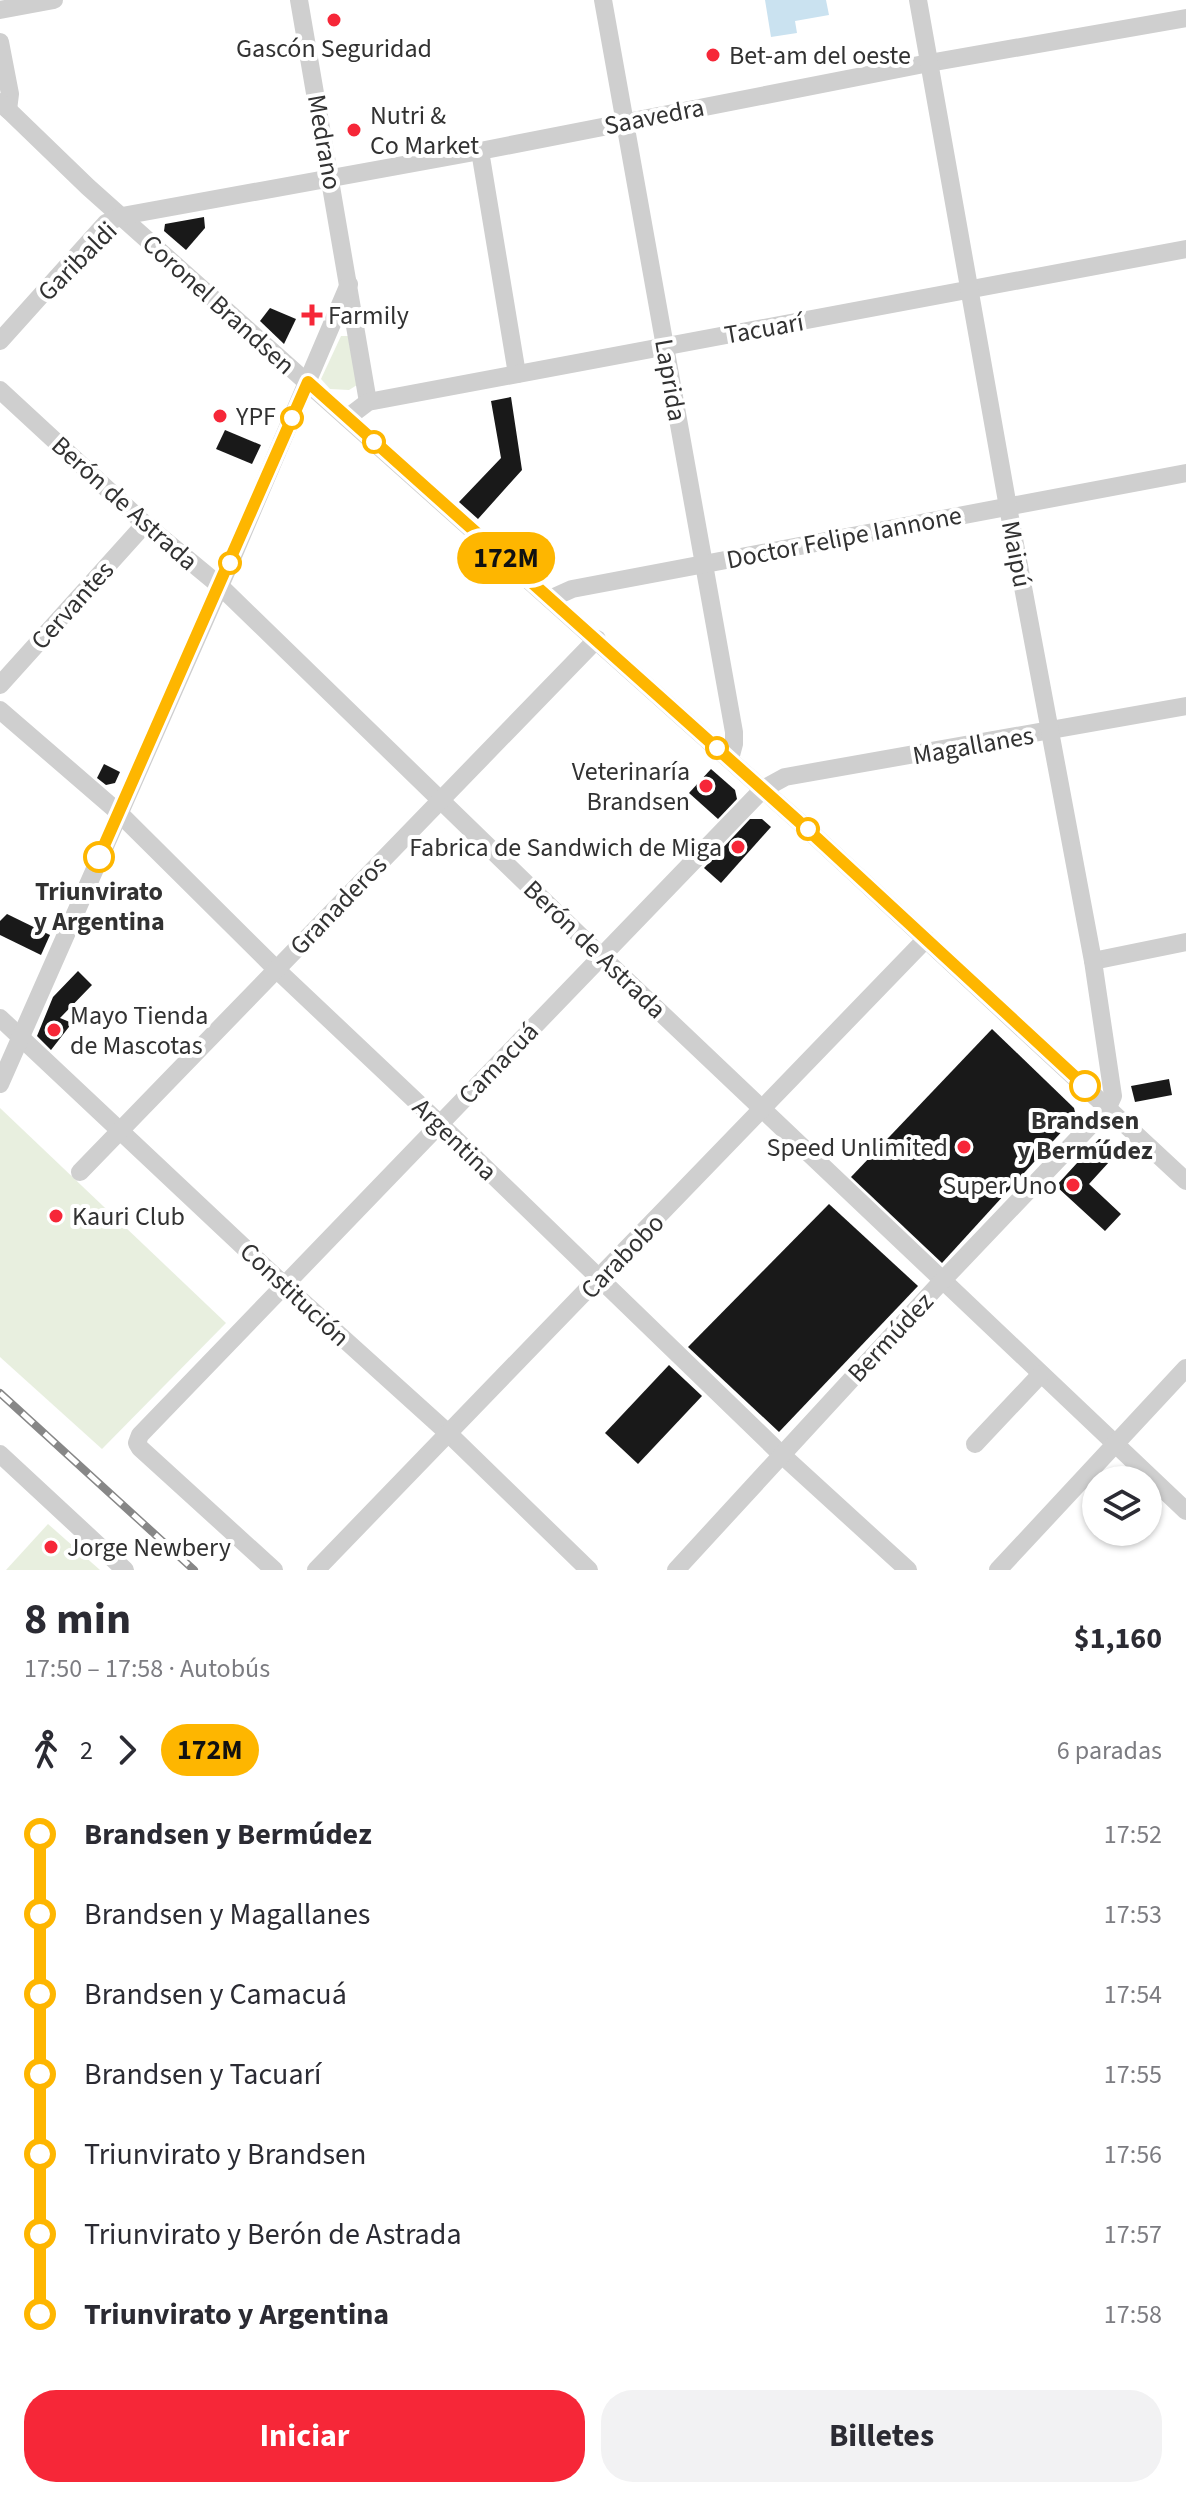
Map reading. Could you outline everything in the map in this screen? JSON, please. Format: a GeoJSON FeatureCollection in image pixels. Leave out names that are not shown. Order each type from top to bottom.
{"type":"FeatureCollection","features":[{"type":"Feature","properties":{"kind":"street"},"geometry":{"type":"LineString","coordinates":[[0,10],[54,0]]}},
{"type":"Feature","properties":{"kind":"street","name":"Medrano"},"geometry":{"type":"LineString","coordinates":[[299,0],[368,402]]}},
{"type":"Feature","properties":{"kind":"street","name":"Laprida"},"geometry":{"type":"LineString","coordinates":[[603,0],[734,732],[730,759]]}},
{"type":"Feature","properties":{"kind":"street","name":"Maipú"},"geometry":{"type":"LineString","coordinates":[[918,0],[1093,961],[1113,1086],[1108,1107]]}},
{"type":"Feature","properties":{"kind":"street","name":"Saavedra"},"geometry":{"type":"LineString","coordinates":[[122,216],[480,151],[929,63],[1186,18]]}},
{"type":"Feature","properties":{"kind":"street"},"geometry":{"type":"LineString","coordinates":[[0,42],[10,94],[4,106]]}},
{"type":"Feature","properties":{"kind":"street","name":"Coronel Brandsen"},"geometry":{"type":"LineString","coordinates":[[4,106],[88,187],[763,789],[1186,1181]]}},
{"type":"Feature","properties":{"kind":"street"},"geometry":{"type":"LineString","coordinates":[[480,151],[517,374]]}},
{"type":"Feature","properties":{"kind":"street","name":"Garibaldi"},"geometry":{"type":"LineString","coordinates":[[0,341],[106,223],[122,216]]}},
{"type":"Feature","properties":{"kind":"street","name":"Tacuarí"},"geometry":{"type":"LineString","coordinates":[[347,418],[368,402],[1186,249]]}},
{"type":"Feature","properties":{"kind":"street"},"geometry":{"type":"LineString","coordinates":[[0,1084],[220,586],[349,284]]}},
{"type":"Feature","properties":{"kind":"street","name":"Berón de Astrada"},"geometry":{"type":"LineString","coordinates":[[0,390],[145,524],[220,586],[601,956],[1186,1511]]}},
{"type":"Feature","properties":{"kind":"street","name":"Doctor Felipe Iannone"},"geometry":{"type":"LineString","coordinates":[[552,598],[572,589],[1186,473]]}},
{"type":"Feature","properties":{"kind":"street","name":"Cervantes"},"geometry":{"type":"LineString","coordinates":[[0,685],[145,524]]}},
{"type":"Feature","properties":{"kind":"street","name":"Granaderos"},"geometry":{"type":"LineString","coordinates":[[80,1172],[597,639]]}},
{"type":"Feature","properties":{"kind":"street","name":"Magallanes"},"geometry":{"type":"LineString","coordinates":[[763,789],[785,777],[1186,706]]}},
{"type":"Feature","properties":{"kind":"street","name":"Argentina"},"geometry":{"type":"LineString","coordinates":[[0,710],[118,812],[276,969],[782,1455],[908,1570]]}},
{"type":"Feature","properties":{"kind":"street","name":"Camacuá"},"geometry":{"type":"LineString","coordinates":[[274,1570],[137,1443],[140,1435],[763,789]]}},
{"type":"Feature","properties":{"kind":"street","name":"Carabobo"},"geometry":{"type":"LineString","coordinates":[[316,1570],[926,939]]}},
{"type":"Feature","properties":{"kind":"street"},"geometry":{"type":"LineString","coordinates":[[1093,961],[1186,942]]}},
{"type":"Feature","properties":{"kind":"street","name":"Constitución"},"geometry":{"type":"LineString","coordinates":[[0,1018],[283,1284],[448,1433],[589,1570]]}},
{"type":"Feature","properties":{"kind":"street","name":"Bermúdez"},"geometry":{"type":"LineString","coordinates":[[676,1570],[942,1281],[1108,1107]]}},
{"type":"Feature","properties":{"kind":"street"},"geometry":{"type":"LineString","coordinates":[[998,1570],[1186,1368]]}},
{"type":"Feature","properties":{"kind":"street"},"geometry":{"type":"LineString","coordinates":[[975,1444],[1041,1374]]}},
{"type":"Feature","properties":{"kind":"street"},"geometry":{"type":"LineString","coordinates":[[0,1454],[125,1570]]}},
{"type":"Feature","properties":{"kind":"green space"},"geometry":{"type":"Polygon","coordinates":[[[341,336],[348,336],[357,385],[349,390],[330,389],[321,379],[341,336]]]}},
{"type":"Feature","properties":{"kind":"green space","name":"Kauri Club"},"geometry":{"type":"Polygon","coordinates":[[[0,1108],[226,1323],[102,1449],[0,1357],[0,1108]]]}},
{"type":"Feature","properties":{"kind":"green space","name":"Jorge Newbery"},"geometry":{"type":"Polygon","coordinates":[[[48,1524],[100,1570],[6,1570],[48,1524]]]}},
{"type":"Feature","properties":{"kind":"water"},"geometry":{"type":"Polygon","coordinates":[[[765,0],[826,0],[829,15],[795,21],[797,33],[771,37],[765,0]]]}},
{"type":"Feature","properties":{"kind":"building"},"geometry":{"type":"Polygon","coordinates":[[[204,217],[205,228],[186,250],[164,231],[165,224],[204,217]]]}},
{"type":"Feature","properties":{"kind":"building"},"geometry":{"type":"Polygon","coordinates":[[[270,308],[296,319],[284,344],[260,321],[270,308]]]}},
{"type":"Feature","properties":{"kind":"building"},"geometry":{"type":"Polygon","coordinates":[[[511,397],[522,470],[478,519],[459,502],[501,458],[491,401],[511,397]]]}},
{"type":"Feature","properties":{"kind":"building"},"geometry":{"type":"Polygon","coordinates":[[[225,430],[261,445],[252,464],[216,449],[225,430]]]}},
{"type":"Feature","properties":{"kind":"building"},"geometry":{"type":"Polygon","coordinates":[[[104,764],[120,772],[115,783],[106,785],[97,778],[104,764]]]}},
{"type":"Feature","properties":{"kind":"building"},"geometry":{"type":"Polygon","coordinates":[[[711,769],[735,790],[737,799],[718,819],[689,793],[711,769]]]}},
{"type":"Feature","properties":{"kind":"building","name":"Fabrica de Sandwich de Miga"},"geometry":{"type":"Polygon","coordinates":[[[750,819],[762,819],[771,827],[721,883],[704,868],[750,819]]]}},
{"type":"Feature","properties":{"kind":"building"},"geometry":{"type":"Polygon","coordinates":[[[7,914],[50,935],[41,955],[0,935],[0,921],[7,914]]]}},
{"type":"Feature","properties":{"kind":"building"},"geometry":{"type":"Polygon","coordinates":[[[78,971],[92,985],[60,1018],[72,1023],[51,1050],[37,1036],[53,997],[78,971]]]}},
{"type":"Feature","properties":{"kind":"building","name":"Speed Unlimited"},"geometry":{"type":"Polygon","coordinates":[[[992,1029],[1074,1108],[1076,1116],[942,1263],[851,1177],[992,1029]]]}},
{"type":"Feature","properties":{"kind":"building"},"geometry":{"type":"Polygon","coordinates":[[[1169,1079],[1172,1095],[1135,1102],[1131,1086],[1169,1079]]]}},
{"type":"Feature","properties":{"kind":"building","name":"Super Uno"},"geometry":{"type":"Polygon","coordinates":[[[1099,1139],[1109,1140],[1120,1150],[1089,1184],[1121,1214],[1105,1231],[1056,1186],[1099,1139]]]}},
{"type":"Feature","properties":{"kind":"building","name":"Speed Unlimited"},"geometry":{"type":"Polygon","coordinates":[[[829,1204],[918,1286],[779,1432],[688,1347],[829,1204]]]}},
{"type":"Feature","properties":{"kind":"building"},"geometry":{"type":"Polygon","coordinates":[[[669,1365],[702,1396],[638,1464],[605,1433],[669,1365]]]}},
{"type":"Feature","properties":{"kind":"railway"},"geometry":{"type":"LineString","coordinates":[[0,1393],[194,1570]]}},
{"type":"Feature","properties":{"kind":"bus line","name":"172M"},"geometry":{"type":"LineString","coordinates":[[99,857],[308,382],[806,828],[1085,1086]]}},
{"type":"Feature","properties":{"kind":"place","name":"Gascón Seguridad"},"geometry":{"type":"Point","coordinates":[334,20]}},
{"type":"Feature","properties":{"kind":"place","name":"Bet-am del oeste"},"geometry":{"type":"Point","coordinates":[713,55]}},
{"type":"Feature","properties":{"kind":"place","name":"Nutri & Co Market"},"geometry":{"type":"Point","coordinates":[354,130]}},
{"type":"Feature","properties":{"kind":"place","name":"Farmily"},"geometry":{"type":"Point","coordinates":[312,315]}},
{"type":"Feature","properties":{"kind":"place","name":"YPF"},"geometry":{"type":"Point","coordinates":[220,416]}},
{"type":"Feature","properties":{"kind":"place","name":"Veterinaría Brandsen"},"geometry":{"type":"Point","coordinates":[706,786]}},
{"type":"Feature","properties":{"kind":"place","name":"Fabrica de Sandwich de Miga"},"geometry":{"type":"Point","coordinates":[738,847]}},
{"type":"Feature","properties":{"kind":"place","name":"Triunvirato y Argentina"},"geometry":{"type":"Point","coordinates":[99,857]}},
{"type":"Feature","properties":{"kind":"place","name":"Mayo Tienda de Mascotas"},"geometry":{"type":"Point","coordinates":[54,1030]}},
{"type":"Feature","properties":{"kind":"place","name":"Brandsen y Bermúdez"},"geometry":{"type":"Point","coordinates":[1085,1086]}},
{"type":"Feature","properties":{"kind":"place","name":"Speed Unlimited"},"geometry":{"type":"Point","coordinates":[964,1147]}},
{"type":"Feature","properties":{"kind":"place","name":"Super Uno"},"geometry":{"type":"Point","coordinates":[1073,1185]}},
{"type":"Feature","properties":{"kind":"place","name":"Kauri Club"},"geometry":{"type":"Point","coordinates":[56,1216]}},
{"type":"Feature","properties":{"kind":"place","name":"Jorge Newbery"},"geometry":{"type":"Point","coordinates":[51,1547]}}]}
